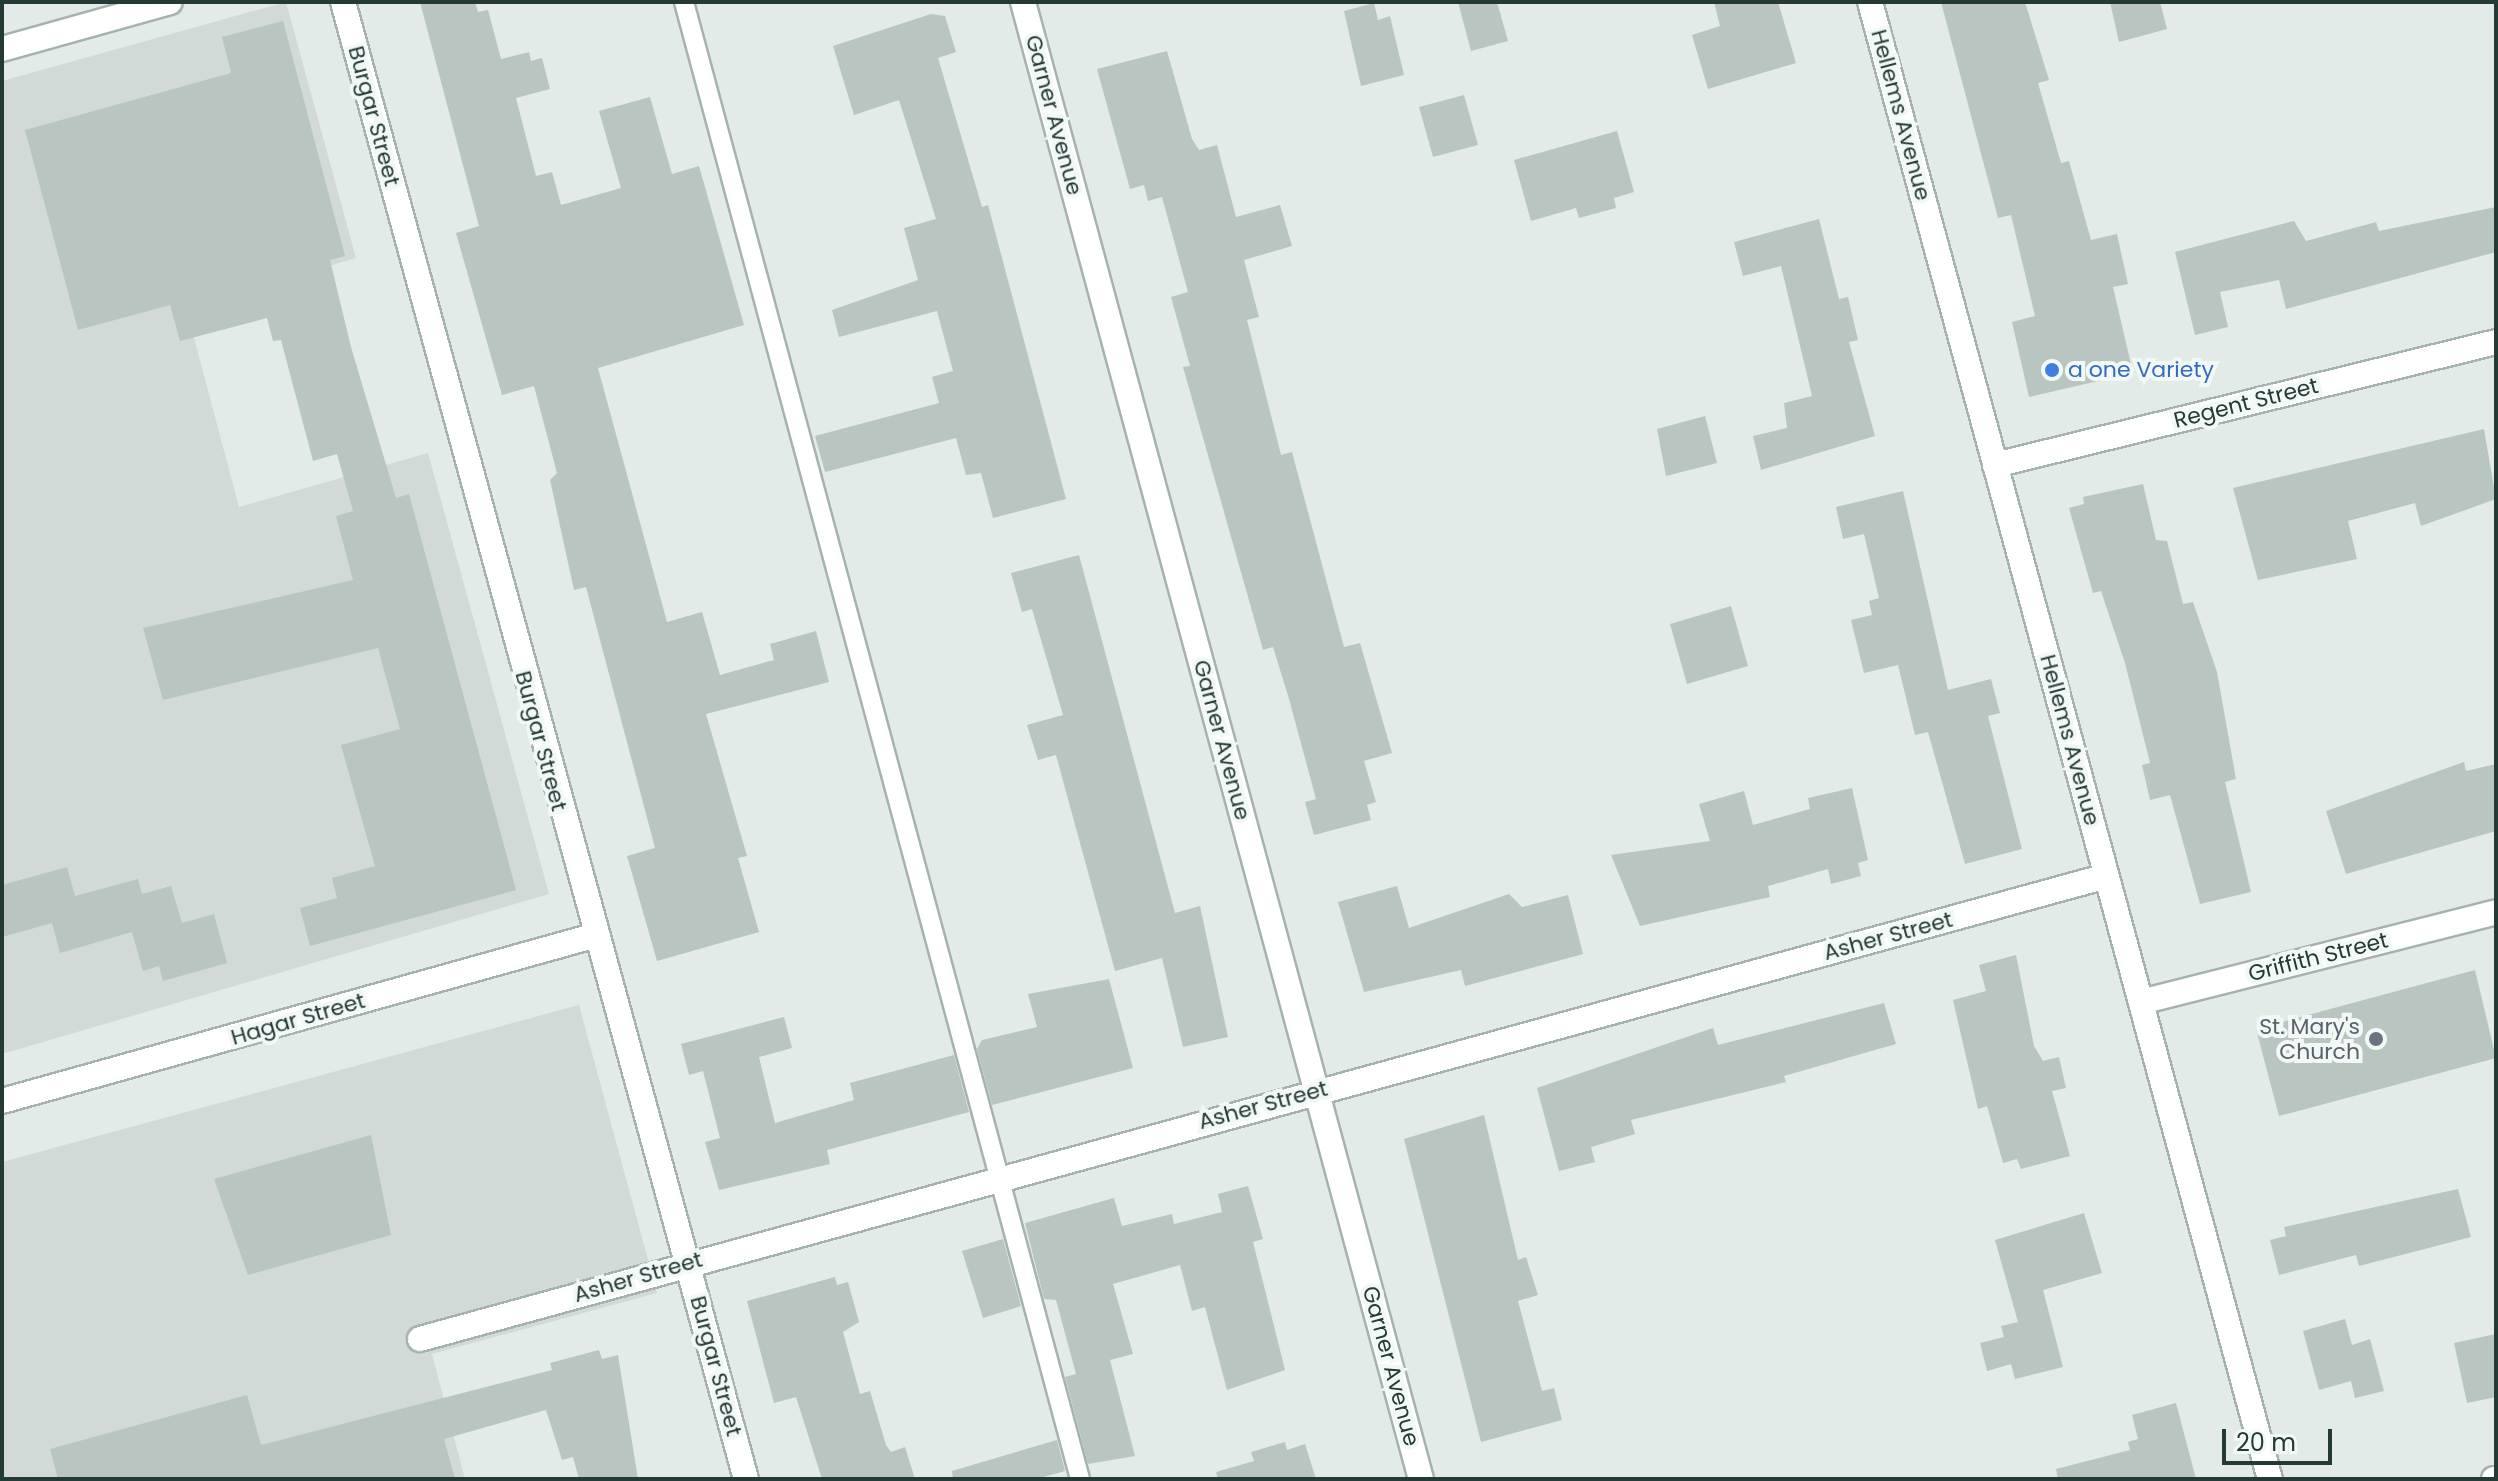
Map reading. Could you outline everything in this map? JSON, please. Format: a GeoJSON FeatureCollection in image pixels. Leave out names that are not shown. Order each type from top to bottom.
{"type":"FeatureCollection","features":[{"type":"Feature","properties":{"kind":"street"},"geometry":{"type":"LineString","coordinates":[[2,49],[170,2]]}},
{"type":"Feature","properties":{"kind":"street","name":"Burgar Street"},"geometry":{"type":"LineString","coordinates":[[343,2],[593,936],[688,1263],[746,1479]]}},
{"type":"Feature","properties":{"kind":"street","name":"Garner Avenue"},"geometry":{"type":"LineString","coordinates":[[1023,2],[1421,1479]]}},
{"type":"Feature","properties":{"kind":"street","name":"Hellems Avenue"},"geometry":{"type":"LineString","coordinates":[[1870,2],[2270,1479]]}},
{"type":"Feature","properties":{"kind":"street","name":"Regent Street"},"geometry":{"type":"LineString","coordinates":[[1995,465],[2496,342]]}},
{"type":"Feature","properties":{"kind":"street","name":"Asher Street"},"geometry":{"type":"LineString","coordinates":[[420,1339],[1317,1090],[2107,876]]}},
{"type":"Feature","properties":{"kind":"street","name":"Griffith Street"},"geometry":{"type":"LineString","coordinates":[[2141,1002],[2496,912]]}},
{"type":"Feature","properties":{"kind":"street","name":"Hagar Street"},"geometry":{"type":"LineString","coordinates":[[2,1101],[593,936]]}},
{"type":"Feature","properties":{"kind":"lane"},"geometry":{"type":"LineString","coordinates":[[684,2],[1080,1479]]}},
{"type":"Feature","properties":{"kind":"shaded area"},"geometry":{"type":"Polygon","coordinates":[[[286,2],[356,258],[186,308],[239,507],[428,453],[549,894],[2,1054],[2,81],[286,2]]]}},
{"type":"Feature","properties":{"kind":"shaded area"},"geometry":{"type":"Polygon","coordinates":[[[579,1005],[657,1293],[432,1354],[465,1479],[2,1479],[2,1162],[579,1005]]]}},
{"type":"Feature","properties":{"kind":"building"},"geometry":{"type":"Polygon","coordinates":[[[420,2],[475,2],[478,12],[488,10],[501,59],[529,52],[531,61],[542,58],[550,89],[516,98],[536,176],[552,172],[561,205],[621,188],[599,111],[650,97],[672,174],[699,166],[744,325],[598,368],[667,622],[702,612],[720,675],[774,660],[770,644],[816,631],[829,682],[706,714],[747,856],[738,858],[759,932],[657,961],[627,856],[655,848],[586,587],[574,590],[550,480],[557,473],[534,386],[502,395],[456,233],[479,226],[420,2]]]}},
{"type":"Feature","properties":{"kind":"building"},"geometry":{"type":"Polygon","coordinates":[[[1458,2],[1497,2],[1508,41],[1471,51],[1458,2]]]}},
{"type":"Feature","properties":{"kind":"building"},"geometry":{"type":"Polygon","coordinates":[[[1714,2],[1778,2],[1796,63],[1708,89],[1692,35],[1720,26],[1714,2]]]}},
{"type":"Feature","properties":{"kind":"building"},"geometry":{"type":"Polygon","coordinates":[[[1941,2],[2025,2],[2049,80],[2038,83],[2061,163],[2069,161],[2091,240],[2117,234],[2128,284],[2113,287],[2133,373],[2029,397],[2012,322],[2035,316],[2011,215],[1998,218],[1941,2]]]}},
{"type":"Feature","properties":{"kind":"building"},"geometry":{"type":"Polygon","coordinates":[[[2110,2],[2160,2],[2167,29],[2119,42],[2110,2]]]}},
{"type":"Feature","properties":{"kind":"building"},"geometry":{"type":"Polygon","coordinates":[[[1374,3],[1378,20],[1390,16],[1404,75],[1361,86],[1344,11],[1374,3]]]}},
{"type":"Feature","properties":{"kind":"building"},"geometry":{"type":"Polygon","coordinates":[[[931,14],[945,16],[956,52],[938,58],[982,207],[988,205],[1066,499],[993,518],[981,473],[966,475],[956,438],[825,472],[815,436],[939,403],[932,377],[953,371],[937,311],[839,337],[832,310],[918,280],[904,228],[936,219],[899,100],[854,115],[833,46],[931,14]]]}},
{"type":"Feature","properties":{"kind":"building"},"geometry":{"type":"Polygon","coordinates":[[[283,21],[345,256],[330,260],[351,347],[396,498],[409,494],[516,890],[310,946],[300,908],[337,898],[332,878],[375,866],[341,745],[400,729],[378,648],[163,700],[143,628],[353,580],[336,516],[353,511],[337,454],[313,461],[281,340],[273,341],[267,318],[180,341],[170,305],[78,330],[25,130],[231,73],[222,37],[283,21]]]}},
{"type":"Feature","properties":{"kind":"building"},"geometry":{"type":"Polygon","coordinates":[[[1167,51],[1192,139],[1199,150],[1217,145],[1236,217],[1280,205],[1292,246],[1244,260],[1259,317],[1247,320],[1281,455],[1292,452],[1344,647],[1360,643],[1392,753],[1364,761],[1376,802],[1367,805],[1371,820],[1314,835],[1305,802],[1316,799],[1289,699],[1273,647],[1263,650],[1183,367],[1190,366],[1171,297],[1188,292],[1162,197],[1148,201],[1144,185],[1130,189],[1097,69],[1167,51]]]}},
{"type":"Feature","properties":{"kind":"building"},"geometry":{"type":"Polygon","coordinates":[[[1464,95],[1478,145],[1433,157],[1419,107],[1464,95]]]}},
{"type":"Feature","properties":{"kind":"building"},"geometry":{"type":"Polygon","coordinates":[[[1617,131],[1634,192],[1614,198],[1616,208],[1579,218],[1576,208],[1531,221],[1514,160],[1617,131]]]}},
{"type":"Feature","properties":{"kind":"building"},"geometry":{"type":"Polygon","coordinates":[[[2496,207],[2496,252],[2286,309],[2279,280],[2220,292],[2228,327],[2195,335],[2175,252],[2294,221],[2306,241],[2376,222],[2379,231],[2496,207]]]}},
{"type":"Feature","properties":{"kind":"building"},"geometry":{"type":"Polygon","coordinates":[[[1819,219],[1839,299],[1848,297],[1858,340],[1849,342],[1875,436],[1761,470],[1753,436],[1787,428],[1784,403],[1812,396],[1781,266],[1743,276],[1734,242],[1819,219]]]}},
{"type":"Feature","properties":{"kind":"building"},"geometry":{"type":"Polygon","coordinates":[[[1705,416],[1717,463],[1666,476],[1657,429],[1705,416]]]}},
{"type":"Feature","properties":{"kind":"building"},"geometry":{"type":"Polygon","coordinates":[[[2484,429],[2496,499],[2421,526],[2415,503],[2348,521],[2357,559],[2258,580],[2233,488],[2484,429]]]}},
{"type":"Feature","properties":{"kind":"building"},"geometry":{"type":"Polygon","coordinates":[[[2143,484],[2156,540],[2167,541],[2183,604],[2193,602],[2217,672],[2236,779],[2225,782],[2251,892],[2200,904],[2170,795],[2150,800],[2142,765],[2150,763],[2125,663],[2101,591],[2093,593],[2069,508],[2084,504],[2083,497],[2143,484]]]}},
{"type":"Feature","properties":{"kind":"building"},"geometry":{"type":"Polygon","coordinates":[[[1903,491],[1948,690],[1991,679],[2000,713],[1988,716],[2022,849],[1965,864],[1928,732],[1915,735],[1898,665],[1864,673],[1851,620],[1872,615],[1869,601],[1879,598],[1864,534],[1843,539],[1836,507],[1903,491]]]}},
{"type":"Feature","properties":{"kind":"building"},"geometry":{"type":"Polygon","coordinates":[[[1079,555],[1175,913],[1200,906],[1228,1037],[1183,1047],[1162,958],[1115,971],[1056,755],[1038,760],[1027,725],[1063,715],[1032,609],[1022,612],[1011,573],[1079,555]]]}},
{"type":"Feature","properties":{"kind":"building"},"geometry":{"type":"Polygon","coordinates":[[[1731,606],[1748,666],[1687,684],[1670,624],[1731,606]]]}},
{"type":"Feature","properties":{"kind":"building"},"geometry":{"type":"Polygon","coordinates":[[[2464,762],[2466,771],[2496,764],[2496,831],[2346,874],[2326,811],[2464,762]]]}},
{"type":"Feature","properties":{"kind":"building"},"geometry":{"type":"Polygon","coordinates":[[[1852,788],[1868,860],[1858,863],[1861,876],[1831,884],[1828,869],[1768,886],[1770,897],[1640,926],[1611,855],[1710,841],[1699,804],[1744,791],[1753,825],[1810,809],[1808,798],[1852,788]]]}},
{"type":"Feature","properties":{"kind":"building"},"geometry":{"type":"Polygon","coordinates":[[[67,867],[75,896],[138,879],[142,894],[171,886],[182,923],[214,914],[227,963],[163,981],[159,966],[143,971],[132,932],[60,953],[52,923],[2,937],[2,885],[67,867]]]}},
{"type":"Feature","properties":{"kind":"building"},"geometry":{"type":"Polygon","coordinates":[[[1397,886],[1409,928],[1509,894],[1522,907],[1568,895],[1583,954],[1465,986],[1461,970],[1364,992],[1338,902],[1397,886]]]}},
{"type":"Feature","properties":{"kind":"building"},"geometry":{"type":"Polygon","coordinates":[[[2016,955],[2034,1046],[2043,1061],[2059,1057],[2066,1088],[2052,1091],[2070,1156],[2021,1169],[2017,1159],[2003,1163],[1987,1106],[1978,1109],[1953,1000],[1986,991],[1979,965],[2016,955]]]}},
{"type":"Feature","properties":{"kind":"building","name":"St. Mary's Church"},"geometry":{"type":"Polygon","coordinates":[[[2475,970],[2496,1058],[2279,1116],[2256,1029],[2475,970]]]}},
{"type":"Feature","properties":{"kind":"building"},"geometry":{"type":"Polygon","coordinates":[[[1109,979],[1133,1068],[992,1105],[977,1049],[982,1040],[1037,1027],[1028,994],[1109,979]]]}},
{"type":"Feature","properties":{"kind":"building"},"geometry":{"type":"Polygon","coordinates":[[[1884,1003],[1896,1044],[1784,1076],[1786,1082],[1631,1120],[1635,1134],[1591,1147],[1595,1162],[1559,1171],[1537,1088],[1713,1028],[1718,1045],[1884,1003]]]}},
{"type":"Feature","properties":{"kind":"building"},"geometry":{"type":"Polygon","coordinates":[[[784,1017],[792,1048],[759,1057],[775,1123],[854,1100],[850,1083],[954,1055],[969,1112],[827,1150],[830,1164],[719,1190],[705,1142],[720,1138],[703,1071],[689,1075],[681,1044],[784,1017]]]}},
{"type":"Feature","properties":{"kind":"building"},"geometry":{"type":"Polygon","coordinates":[[[1484,1115],[1518,1260],[1526,1257],[1538,1295],[1518,1301],[1542,1391],[1554,1388],[1562,1420],[1481,1442],[1404,1139],[1484,1115]]]}},
{"type":"Feature","properties":{"kind":"building"},"geometry":{"type":"Polygon","coordinates":[[[371,1135],[391,1235],[248,1275],[214,1179],[371,1135]]]}},
{"type":"Feature","properties":{"kind":"building"},"geometry":{"type":"Polygon","coordinates":[[[1248,1186],[1263,1239],[1253,1242],[1285,1370],[1227,1390],[1205,1307],[1192,1311],[1180,1265],[1113,1284],[1133,1354],[1110,1360],[1135,1456],[1088,1464],[1065,1377],[1076,1374],[1056,1300],[1044,1299],[1025,1223],[1114,1198],[1122,1226],[1172,1214],[1174,1224],[1222,1212],[1218,1194],[1248,1186]]]}},
{"type":"Feature","properties":{"kind":"building"},"geometry":{"type":"Polygon","coordinates":[[[2458,1189],[2471,1237],[2359,1266],[2356,1255],[2279,1275],[2270,1240],[2286,1236],[2284,1227],[2458,1189]]]}},
{"type":"Feature","properties":{"kind":"building"},"geometry":{"type":"Polygon","coordinates":[[[2084,1213],[2102,1273],[2043,1290],[2063,1367],[2015,1379],[2011,1364],[1987,1371],[1980,1343],[2004,1337],[2001,1326],[2018,1322],[1995,1240],[2084,1213]]]}},
{"type":"Feature","properties":{"kind":"building"},"geometry":{"type":"Polygon","coordinates":[[[1003,1239],[1021,1306],[983,1318],[962,1251],[1003,1239]]]}},
{"type":"Feature","properties":{"kind":"building"},"geometry":{"type":"Polygon","coordinates":[[[835,1277],[837,1285],[848,1282],[859,1322],[843,1332],[860,1394],[870,1391],[886,1445],[891,1452],[905,1447],[915,1479],[822,1479],[796,1397],[774,1403],[747,1301],[835,1277]]]}},
{"type":"Feature","properties":{"kind":"building"},"geometry":{"type":"Polygon","coordinates":[[[2345,1319],[2352,1345],[2370,1339],[2384,1391],[2355,1398],[2351,1381],[2319,1390],[2303,1331],[2345,1319]]]}},
{"type":"Feature","properties":{"kind":"building"},"geometry":{"type":"Polygon","coordinates":[[[2496,1334],[2496,1397],[2467,1403],[2454,1343],[2496,1334]]]}},
{"type":"Feature","properties":{"kind":"building"},"geometry":{"type":"Polygon","coordinates":[[[599,1350],[602,1359],[618,1355],[638,1479],[579,1479],[573,1457],[562,1460],[546,1410],[444,1439],[455,1479],[58,1479],[50,1449],[247,1395],[261,1445],[552,1370],[550,1363],[599,1350]]]}},
{"type":"Feature","properties":{"kind":"building"},"geometry":{"type":"Polygon","coordinates":[[[2176,1403],[2196,1479],[2058,1479],[2056,1469],[2130,1450],[2128,1442],[2138,1439],[2132,1415],[2176,1403]]]}},
{"type":"Feature","properties":{"kind":"building"},"geometry":{"type":"Polygon","coordinates":[[[1057,1440],[1065,1471],[1036,1479],[953,1479],[952,1471],[1057,1440]]]}},
{"type":"Feature","properties":{"kind":"building"},"geometry":{"type":"Polygon","coordinates":[[[1285,1442],[1287,1450],[1305,1444],[1316,1479],[1218,1479],[1216,1472],[1254,1461],[1251,1452],[1285,1442]]]}},
{"type":"Feature","properties":{"kind":"place","name":"a one Variety"},"geometry":{"type":"Point","coordinates":[2052,370]}},
{"type":"Feature","properties":{"kind":"place","name":"St. Mary's Church"},"geometry":{"type":"Point","coordinates":[2376,1039]}}]}
